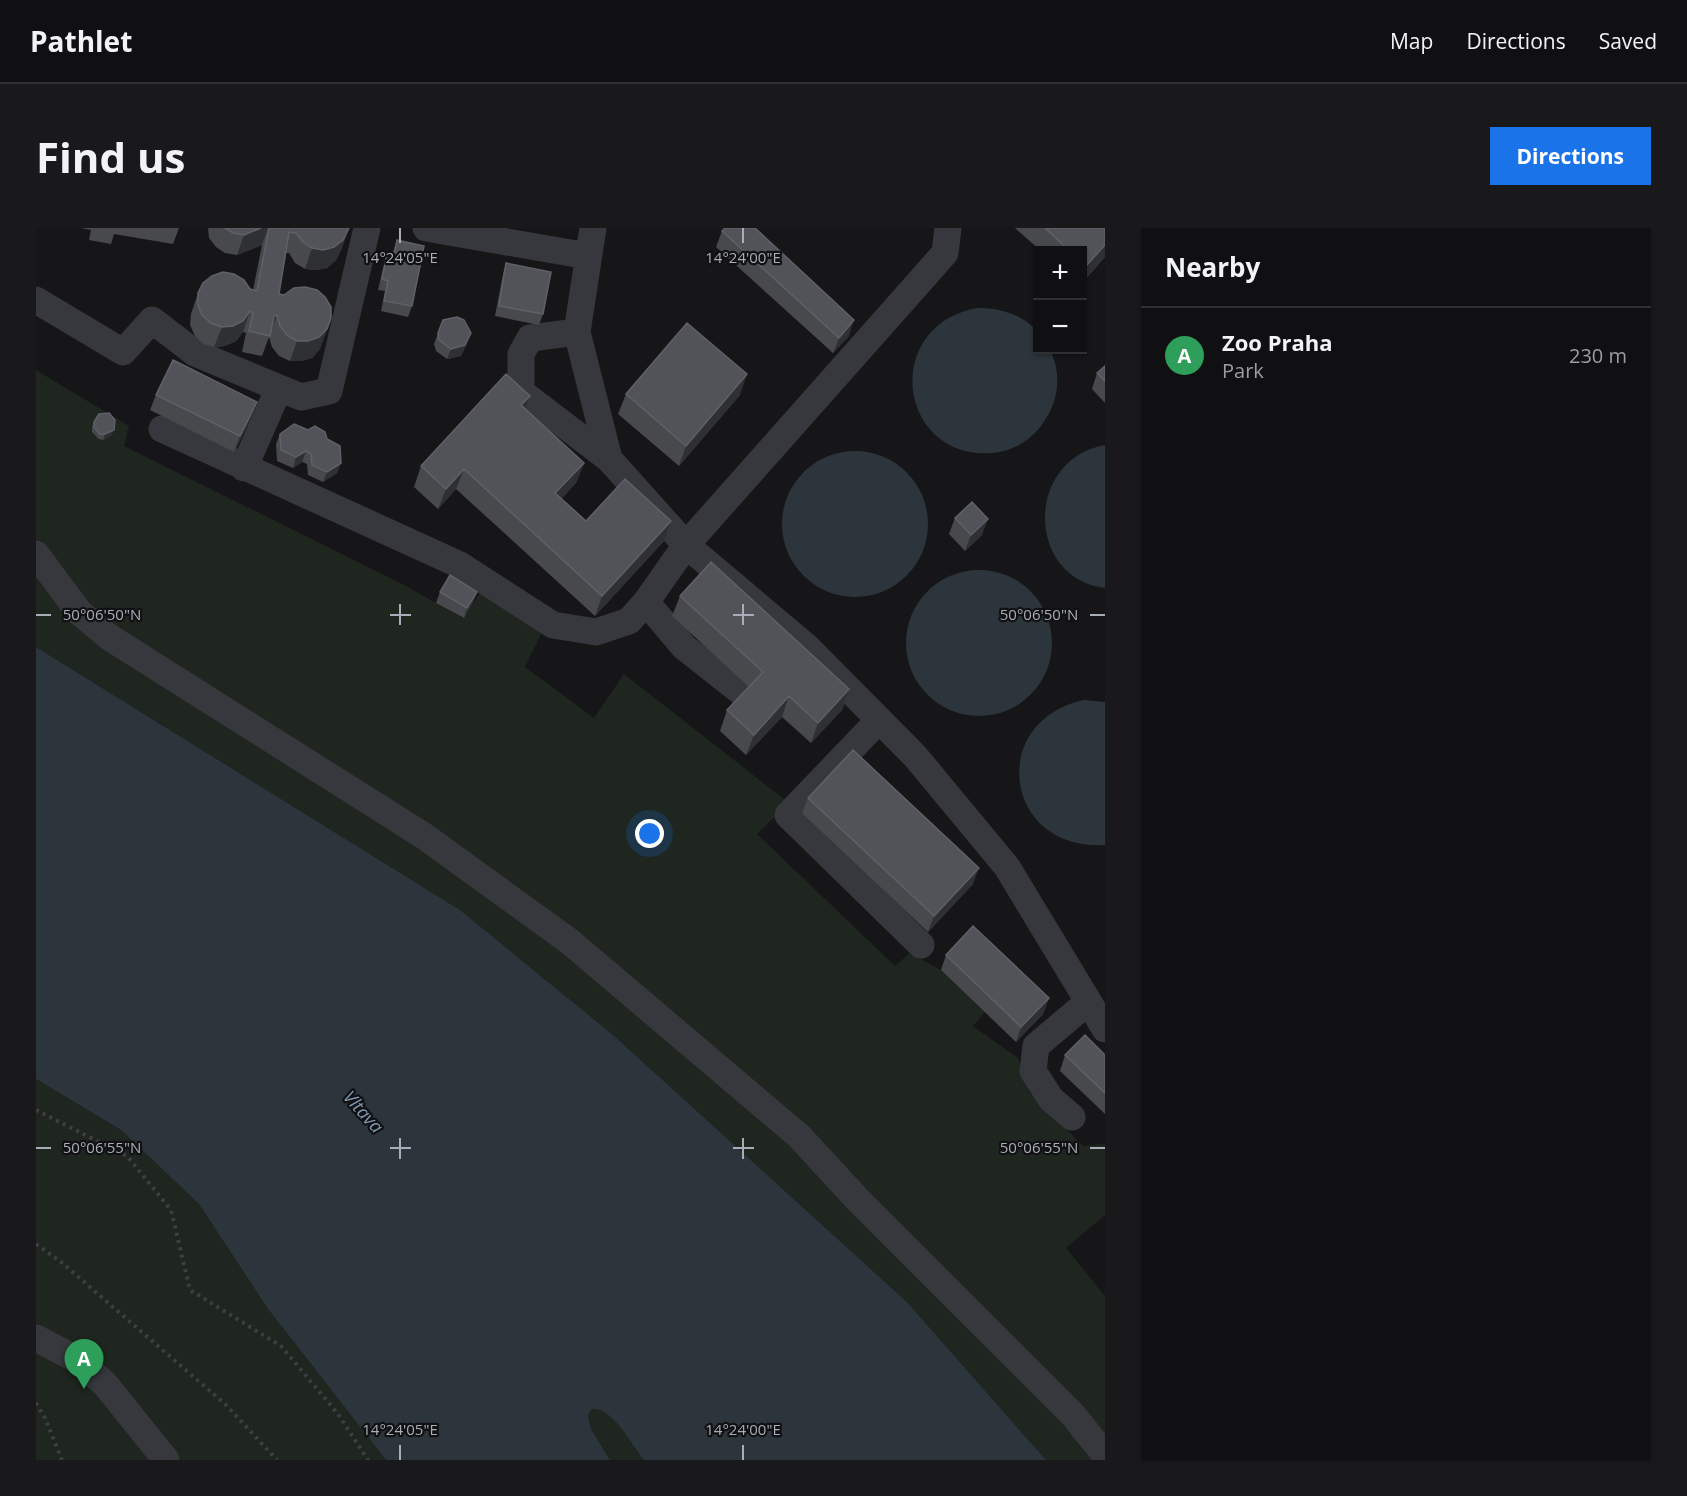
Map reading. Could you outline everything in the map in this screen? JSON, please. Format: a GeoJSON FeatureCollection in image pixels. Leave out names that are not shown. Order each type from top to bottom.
{"type":"FeatureCollection","features":[{"type":"Feature","properties":{"kind":"lane"},"geometry":{"type":"LineString","coordinates":[[36,300],[123,352],[152,320],[195,353],[301,397],[329,391],[367,228]]}},
{"type":"Feature","properties":{"kind":"lane"},"geometry":{"type":"LineString","coordinates":[[426,228],[588,256]]}},
{"type":"Feature","properties":{"kind":"lane"},"geometry":{"type":"LineString","coordinates":[[593,228],[577,332],[609,459]]}},
{"type":"Feature","properties":{"kind":"lane"},"geometry":{"type":"LineString","coordinates":[[162,429],[460,565],[553,625],[596,632],[629,621],[646,602],[686,544],[945,254],[948,228]]}},
{"type":"Feature","properties":{"kind":"lane"},"geometry":{"type":"LineString","coordinates":[[577,332],[530,338],[520,354],[521,392],[609,459],[686,544],[807,647],[915,756],[1007,867],[1105,1029]]}},
{"type":"Feature","properties":{"kind":"lane"},"geometry":{"type":"LineString","coordinates":[[244,468],[279,388]]}},
{"type":"Feature","properties":{"kind":"lane"},"geometry":{"type":"LineString","coordinates":[[36,554],[79,612],[109,637],[424,836],[569,941],[683,1036],[799,1136],[858,1200],[1073,1415],[1105,1455]]}},
{"type":"Feature","properties":{"kind":"lane"},"geometry":{"type":"LineString","coordinates":[[646,602],[684,647],[741,692]]}},
{"type":"Feature","properties":{"kind":"lane"},"geometry":{"type":"LineString","coordinates":[[879,720],[788,815],[921,945]]}},
{"type":"Feature","properties":{"kind":"lane"},"geometry":{"type":"LineString","coordinates":[[1072,1117],[1051,1099],[1034,1071],[1036,1046],[1088,1002]]}},
{"type":"Feature","properties":{"kind":"lane"},"geometry":{"type":"LineString","coordinates":[[36,1338],[76,1359],[105,1384],[166,1460]]}},
{"type":"Feature","properties":{"kind":"path"},"geometry":{"type":"LineString","coordinates":[[36,1110],[127,1156],[171,1210],[190,1290],[281,1346],[338,1414],[368,1460]]}},
{"type":"Feature","properties":{"kind":"path"},"geometry":{"type":"LineString","coordinates":[[36,1244],[61,1262],[226,1405],[277,1460]]}},
{"type":"Feature","properties":{"kind":"path"},"geometry":{"type":"LineString","coordinates":[[36,1403],[62,1460]]}},
{"type":"Feature","properties":{"kind":"shaded area"},"geometry":{"type":"Polygon","coordinates":[[[36,370],[129,426],[124,446],[404,585],[463,618],[480,593],[543,630],[525,667],[594,718],[624,674],[789,803],[757,834],[895,966],[910,953],[941,970],[985,1012],[973,1026],[1018,1058],[1030,1092],[1083,1146],[1105,1144],[1105,1215],[1066,1248],[1105,1296],[1105,1460],[1046,1460],[907,1302],[612,1034],[460,910],[36,647],[36,370]]]}},
{"type":"Feature","properties":{"kind":"shaded area"},"geometry":{"type":"Polygon","coordinates":[[[36,1079],[121,1130],[199,1204],[268,1309],[386,1460],[36,1460],[36,1079]]]}},
{"type":"Feature","properties":{"kind":"shaded area"},"geometry":{"type":"Polygon","coordinates":[[[592,1409],[600,1410],[615,1420],[644,1460],[610,1460],[591,1429],[588,1414],[592,1409]]]}},
{"type":"Feature","properties":{"kind":"water"},"geometry":{"type":"Polygon","coordinates":[[[977,308],[1010,313],[1033,327],[1033,354],[1052,354],[1057,378],[1053,406],[1039,429],[1021,444],[993,453],[961,450],[937,436],[921,415],[913,390],[914,364],[925,339],[946,320],[977,308]]]}},
{"type":"Feature","properties":{"kind":"water"},"geometry":{"type":"Polygon","coordinates":[[[1105,445],[1105,588],[1079,580],[1060,563],[1049,542],[1045,518],[1049,494],[1060,472],[1079,455],[1105,445]]]}},
{"type":"Feature","properties":{"kind":"water"},"geometry":{"type":"Polygon","coordinates":[[[855,451],[883,457],[906,473],[922,496],[928,524],[922,552],[906,575],[883,591],[855,597],[827,591],[804,575],[788,552],[782,524],[788,496],[804,473],[827,457],[855,451]]]}},
{"type":"Feature","properties":{"kind":"water"},"geometry":{"type":"Polygon","coordinates":[[[979,570],[1007,576],[1030,592],[1046,615],[1052,643],[1046,671],[1030,694],[1007,710],[979,716],[951,710],[928,694],[912,671],[906,643],[912,615],[928,592],[951,576],[979,570]]]}},
{"type":"Feature","properties":{"kind":"water","name":"Vltava"},"geometry":{"type":"Polygon","coordinates":[[[36,647],[460,910],[612,1034],[907,1302],[1046,1460],[644,1460],[608,1414],[592,1409],[588,1415],[591,1429],[610,1460],[386,1460],[268,1309],[199,1204],[121,1130],[36,1079],[36,647]]]}},
{"type":"Feature","properties":{"kind":"water"},"geometry":{"type":"Polygon","coordinates":[[[1084,700],[1105,702],[1105,845],[1071,842],[1045,828],[1028,808],[1020,783],[1021,757],[1032,732],[1053,713],[1084,700]]]}},
{"type":"Feature","properties":{"kind":"building"},"geometry":{"type":"Polygon","coordinates":[[[225,228],[261,228],[244,235],[233,233],[225,228]]]}},
{"type":"Feature","properties":{"kind":"building"},"geometry":{"type":"Polygon","coordinates":[[[269,228],[349,228],[343,240],[334,247],[323,250],[312,248],[296,233],[289,232],[279,294],[284,295],[294,288],[305,287],[317,290],[325,297],[331,307],[331,318],[327,329],[319,337],[308,341],[297,341],[287,335],[280,326],[277,315],[274,316],[270,336],[249,331],[253,313],[250,311],[243,321],[233,326],[222,327],[211,323],[202,315],[198,305],[198,293],[203,283],[212,276],[223,272],[234,274],[244,280],[250,289],[257,291],[269,228]]]}},
{"type":"Feature","properties":{"kind":"building"},"geometry":{"type":"Polygon","coordinates":[[[725,228],[755,228],[854,320],[839,338],[722,231],[725,228]]]}},
{"type":"Feature","properties":{"kind":"building"},"geometry":{"type":"Polygon","coordinates":[[[1045,228],[1105,228],[1105,245],[1087,265],[1087,246],[1065,246],[1045,228]]]}},
{"type":"Feature","properties":{"kind":"building"},"geometry":{"type":"Polygon","coordinates":[[[397,240],[424,246],[412,306],[384,301],[388,281],[382,279],[387,254],[394,255],[397,240]]]}},
{"type":"Feature","properties":{"kind":"building"},"geometry":{"type":"Polygon","coordinates":[[[506,263],[551,272],[543,314],[499,306],[506,263]]]}},
{"type":"Feature","properties":{"kind":"building"},"geometry":{"type":"Polygon","coordinates":[[[457,317],[464,320],[471,333],[465,345],[451,349],[439,340],[438,333],[443,320],[457,317]]]}},
{"type":"Feature","properties":{"kind":"building"},"geometry":{"type":"Polygon","coordinates":[[[687,323],[747,374],[686,446],[626,394],[687,323]]]}},
{"type":"Feature","properties":{"kind":"building"},"geometry":{"type":"Polygon","coordinates":[[[173,360],[257,402],[240,436],[156,395],[173,360]]]}},
{"type":"Feature","properties":{"kind":"building"},"geometry":{"type":"Polygon","coordinates":[[[1105,366],[1105,381],[1097,373],[1105,366]]]}},
{"type":"Feature","properties":{"kind":"building"},"geometry":{"type":"Polygon","coordinates":[[[506,374],[530,396],[521,405],[584,463],[555,493],[586,521],[625,479],[671,521],[602,596],[464,469],[446,489],[421,466],[506,374]]]}},
{"type":"Feature","properties":{"kind":"building"},"geometry":{"type":"Polygon","coordinates":[[[109,413],[115,420],[114,430],[100,434],[94,427],[94,422],[99,414],[109,413]]]}},
{"type":"Feature","properties":{"kind":"building"},"geometry":{"type":"Polygon","coordinates":[[[294,424],[308,430],[315,426],[325,432],[327,439],[340,446],[341,463],[327,472],[312,465],[311,454],[306,451],[296,457],[281,450],[280,434],[294,424]]]}},
{"type":"Feature","properties":{"kind":"building"},"geometry":{"type":"Polygon","coordinates":[[[972,502],[988,519],[971,535],[955,518],[972,502]]]}},
{"type":"Feature","properties":{"kind":"building"},"geometry":{"type":"Polygon","coordinates":[[[711,562],[849,689],[818,723],[789,696],[754,735],[727,710],[763,672],[680,596],[711,562]]]}},
{"type":"Feature","properties":{"kind":"building"},"geometry":{"type":"Polygon","coordinates":[[[450,575],[477,592],[467,608],[440,592],[450,575]]]}},
{"type":"Feature","properties":{"kind":"building"},"geometry":{"type":"Polygon","coordinates":[[[853,750],[979,868],[934,916],[808,798],[853,750]]]}},
{"type":"Feature","properties":{"kind":"building"},"geometry":{"type":"Polygon","coordinates":[[[973,926],[1049,998],[1021,1027],[946,955],[973,926]]]}},
{"type":"Feature","properties":{"kind":"building"},"geometry":{"type":"Polygon","coordinates":[[[1085,1035],[1105,1055],[1105,1093],[1065,1055],[1085,1035]]]}},
{"type":"Feature","properties":{"kind":"place","name":"Zoo Praha"},"geometry":{"type":"Point","coordinates":[84,1389]}}]}
